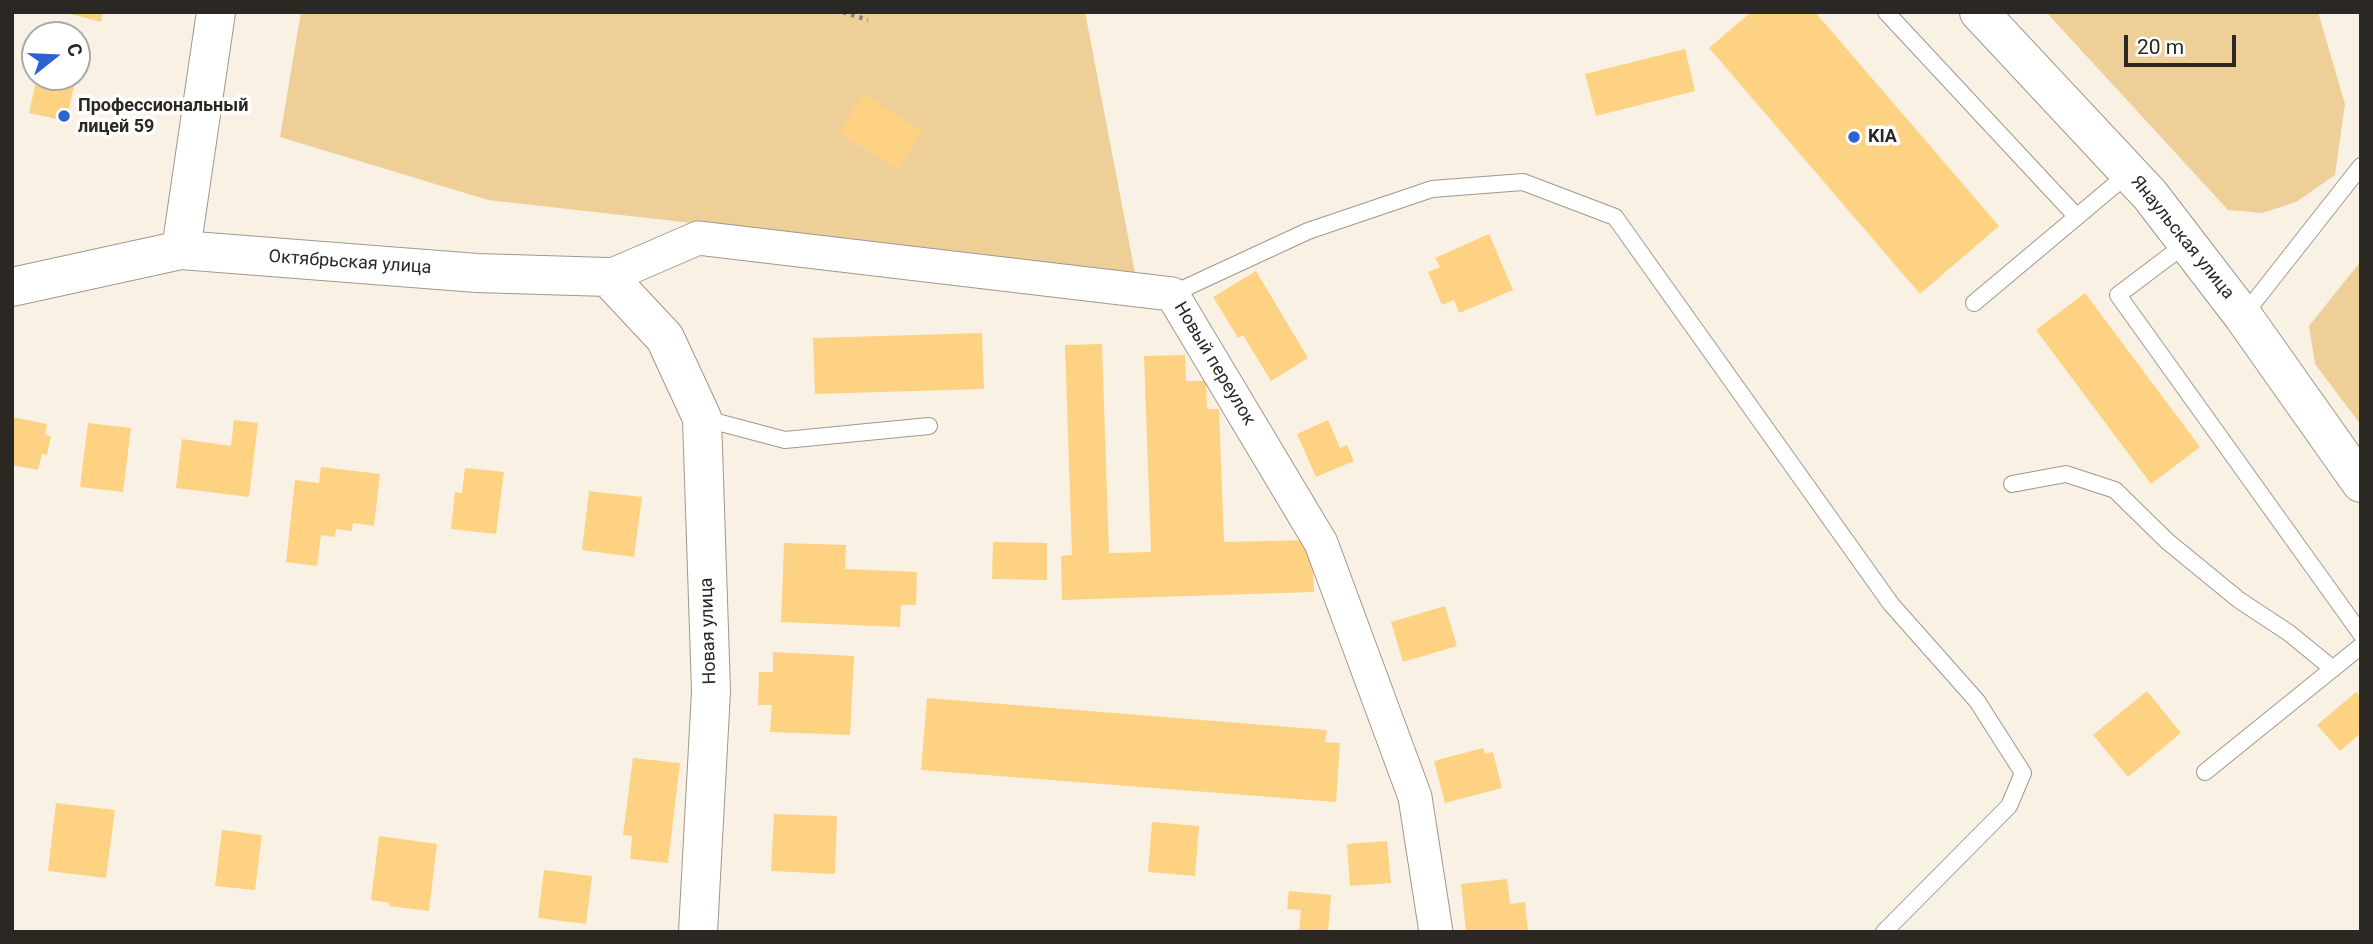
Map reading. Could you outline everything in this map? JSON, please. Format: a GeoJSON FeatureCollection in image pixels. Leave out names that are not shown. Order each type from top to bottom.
{"type":"FeatureCollection","features":[{"type":"Feature","properties":{"kind":"street"},"geometry":{"type":"LineString","coordinates":[[181,250],[216,12]]}},
{"type":"Feature","properties":{"kind":"street","name":"Янаульская улица"},"geometry":{"type":"LineString","coordinates":[[1979,12],[2150,195],[2243,316],[2361,483]]}},
{"type":"Feature","properties":{"kind":"street","name":"Новый переулок"},"geometry":{"type":"LineString","coordinates":[[608,277],[698,238],[1172,294],[1321,543],[1415,797],[1436,932]]}},
{"type":"Feature","properties":{"kind":"street","name":"Октябрьская улица"},"geometry":{"type":"LineString","coordinates":[[12,287],[181,250],[477,273],[608,277]]}},
{"type":"Feature","properties":{"kind":"street","name":"Новая улица"},"geometry":{"type":"LineString","coordinates":[[608,277],[665,338],[702,418],[711,691],[698,932]]}},
{"type":"Feature","properties":{"kind":"lane"},"geometry":{"type":"LineString","coordinates":[[1886,12],[2077,217]]}},
{"type":"Feature","properties":{"kind":"lane"},"geometry":{"type":"LineString","coordinates":[[2243,316],[2361,166]]}},
{"type":"Feature","properties":{"kind":"lane"},"geometry":{"type":"LineString","coordinates":[[1974,303],[2129,173]]}},
{"type":"Feature","properties":{"kind":"lane"},"geometry":{"type":"LineString","coordinates":[[1172,294],[1308,231],[1432,189],[1523,182],[1615,217],[1891,604],[1977,701],[2023,773],[2009,806],[1884,932]]}},
{"type":"Feature","properties":{"kind":"lane"},"geometry":{"type":"LineString","coordinates":[[2187,243],[2118,295],[2361,634]]}},
{"type":"Feature","properties":{"kind":"lane"},"geometry":{"type":"LineString","coordinates":[[702,418],[785,440],[929,426]]}},
{"type":"Feature","properties":{"kind":"lane"},"geometry":{"type":"LineString","coordinates":[[2012,484],[2066,474],[2115,490],[2166,541],[2239,600],[2290,633],[2333,669]]}},
{"type":"Feature","properties":{"kind":"lane"},"geometry":{"type":"LineString","coordinates":[[2205,772],[2361,646]]}},
{"type":"Feature","properties":{"kind":"path"},"geometry":{"type":"LineString","coordinates":[[844,12],[868,20]]}},
{"type":"Feature","properties":{"kind":"shaded area"},"geometry":{"type":"Polygon","coordinates":[[[301,12],[1085,12],[1135,273],[488,200],[280,137],[301,12]]]}},
{"type":"Feature","properties":{"kind":"shaded area"},"geometry":{"type":"Polygon","coordinates":[[[2046,12],[2318,12],[2345,104],[2335,175],[2296,202],[2262,213],[2228,210],[2046,12]]]}},
{"type":"Feature","properties":{"kind":"shaded area"},"geometry":{"type":"Polygon","coordinates":[[[2361,261],[2361,425],[2315,364],[2309,326],[2361,261]]]}},
{"type":"Feature","properties":{"kind":"building"},"geometry":{"type":"Polygon","coordinates":[[[63,12],[103,12],[101,22],[63,12]]]}},
{"type":"Feature","properties":{"kind":"building","name":"KIA"},"geometry":{"type":"Polygon","coordinates":[[[1751,12],[1815,12],[1999,226],[1920,294],[1709,48],[1751,12]]]}},
{"type":"Feature","properties":{"kind":"building"},"geometry":{"type":"Polygon","coordinates":[[[1685,49],[1695,91],[1596,116],[1585,74],[1685,49]]]}},
{"type":"Feature","properties":{"kind":"building"},"geometry":{"type":"Polygon","coordinates":[[[34,91],[73,91],[66,121],[29,113],[34,91]]]}},
{"type":"Feature","properties":{"kind":"building"},"geometry":{"type":"Polygon","coordinates":[[[863,94],[922,131],[898,170],[839,133],[863,94]]]}},
{"type":"Feature","properties":{"kind":"building"},"geometry":{"type":"Polygon","coordinates":[[[1489,234],[1513,290],[1459,313],[1454,300],[1442,305],[1428,272],[1440,267],[1435,258],[1489,234]]]}},
{"type":"Feature","properties":{"kind":"building"},"geometry":{"type":"Polygon","coordinates":[[[1256,271],[1308,358],[1271,381],[1243,335],[1238,338],[1213,297],[1256,271]]]}},
{"type":"Feature","properties":{"kind":"building"},"geometry":{"type":"Polygon","coordinates":[[[2085,293],[2200,447],[2151,484],[2036,330],[2085,293]]]}},
{"type":"Feature","properties":{"kind":"building"},"geometry":{"type":"Polygon","coordinates":[[[982,333],[984,389],[815,394],[813,338],[982,333]]]}},
{"type":"Feature","properties":{"kind":"building"},"geometry":{"type":"Polygon","coordinates":[[[1102,344],[1109,553],[1151,552],[1144,356],[1185,355],[1186,381],[1206,381],[1207,409],[1219,409],[1224,542],[1312,540],[1314,592],[1062,600],[1061,556],[1072,555],[1065,345],[1102,344]]]}},
{"type":"Feature","properties":{"kind":"building"},"geometry":{"type":"Polygon","coordinates":[[[12,417],[47,424],[45,435],[51,436],[47,455],[42,454],[38,470],[12,465],[12,417]]]}},
{"type":"Feature","properties":{"kind":"building"},"geometry":{"type":"Polygon","coordinates":[[[234,420],[258,423],[249,497],[176,488],[182,439],[231,446],[234,420]]]}},
{"type":"Feature","properties":{"kind":"building"},"geometry":{"type":"Polygon","coordinates":[[[1328,420],[1340,448],[1347,445],[1354,461],[1316,477],[1297,434],[1328,420]]]}},
{"type":"Feature","properties":{"kind":"building"},"geometry":{"type":"Polygon","coordinates":[[[88,423],[131,428],[123,492],[80,487],[88,423]]]}},
{"type":"Feature","properties":{"kind":"building"},"geometry":{"type":"Polygon","coordinates":[[[321,467],[380,474],[374,526],[353,523],[352,531],[336,529],[335,537],[321,535],[317,566],[286,562],[295,480],[319,483],[321,467]]]}},
{"type":"Feature","properties":{"kind":"building"},"geometry":{"type":"Polygon","coordinates":[[[465,468],[504,472],[496,534],[451,529],[455,492],[462,493],[465,468]]]}},
{"type":"Feature","properties":{"kind":"building"},"geometry":{"type":"Polygon","coordinates":[[[589,491],[642,497],[634,557],[582,550],[589,491]]]}},
{"type":"Feature","properties":{"kind":"building"},"geometry":{"type":"Polygon","coordinates":[[[993,542],[1047,543],[1047,580],[992,579],[993,542]]]}},
{"type":"Feature","properties":{"kind":"building"},"geometry":{"type":"Polygon","coordinates":[[[784,543],[846,545],[845,569],[917,572],[916,605],[901,605],[900,627],[781,622],[784,543]]]}},
{"type":"Feature","properties":{"kind":"building"},"geometry":{"type":"Polygon","coordinates":[[[1445,606],[1457,646],[1403,662],[1391,622],[1445,606]]]}},
{"type":"Feature","properties":{"kind":"building"},"geometry":{"type":"Polygon","coordinates":[[[773,652],[854,656],[850,735],[770,732],[772,705],[758,705],[759,672],[773,672],[773,652]]]}},
{"type":"Feature","properties":{"kind":"building"},"geometry":{"type":"Polygon","coordinates":[[[2147,691],[2181,733],[2128,777],[2093,735],[2147,691]]]}},
{"type":"Feature","properties":{"kind":"building"},"geometry":{"type":"Polygon","coordinates":[[[2356,692],[2361,698],[2361,733],[2340,751],[2317,725],[2356,692]]]}},
{"type":"Feature","properties":{"kind":"building"},"geometry":{"type":"Polygon","coordinates":[[[927,698],[1327,730],[1325,742],[1340,743],[1336,802],[921,770],[927,698]]]}},
{"type":"Feature","properties":{"kind":"building"},"geometry":{"type":"Polygon","coordinates":[[[1483,748],[1485,754],[1493,752],[1502,788],[1445,803],[1434,761],[1483,748]]]}},
{"type":"Feature","properties":{"kind":"building"},"geometry":{"type":"Polygon","coordinates":[[[633,758],[680,763],[668,863],[630,859],[632,836],[623,835],[633,758]]]}},
{"type":"Feature","properties":{"kind":"building"},"geometry":{"type":"Polygon","coordinates":[[[56,803],[115,810],[106,878],[48,871],[56,803]]]}},
{"type":"Feature","properties":{"kind":"building"},"geometry":{"type":"Polygon","coordinates":[[[774,814],[837,816],[835,874],[771,871],[774,814]]]}},
{"type":"Feature","properties":{"kind":"building"},"geometry":{"type":"Polygon","coordinates":[[[1152,822],[1199,826],[1195,876],[1148,872],[1152,822]]]}},
{"type":"Feature","properties":{"kind":"building"},"geometry":{"type":"Polygon","coordinates":[[[222,830],[262,835],[255,890],[215,886],[222,830]]]}},
{"type":"Feature","properties":{"kind":"building"},"geometry":{"type":"Polygon","coordinates":[[[379,836],[437,844],[429,911],[389,906],[389,903],[371,900],[379,836]]]}},
{"type":"Feature","properties":{"kind":"building"},"geometry":{"type":"Polygon","coordinates":[[[1387,841],[1391,883],[1350,886],[1347,844],[1387,841]]]}},
{"type":"Feature","properties":{"kind":"building"},"geometry":{"type":"Polygon","coordinates":[[[544,870],[592,876],[586,924],[538,918],[544,870]]]}},
{"type":"Feature","properties":{"kind":"building"},"geometry":{"type":"Polygon","coordinates":[[[1507,879],[1510,904],[1525,902],[1528,932],[1466,932],[1461,884],[1507,879]]]}},
{"type":"Feature","properties":{"kind":"building"},"geometry":{"type":"Polygon","coordinates":[[[1289,891],[1331,895],[1328,932],[1299,932],[1301,910],[1287,909],[1289,891]]]}},
{"type":"Feature","properties":{"kind":"place","name":"Профессиональный лицей 59"},"geometry":{"type":"Point","coordinates":[64,116]}},
{"type":"Feature","properties":{"kind":"place","name":"KIA"},"geometry":{"type":"Point","coordinates":[1854,137]}}]}
